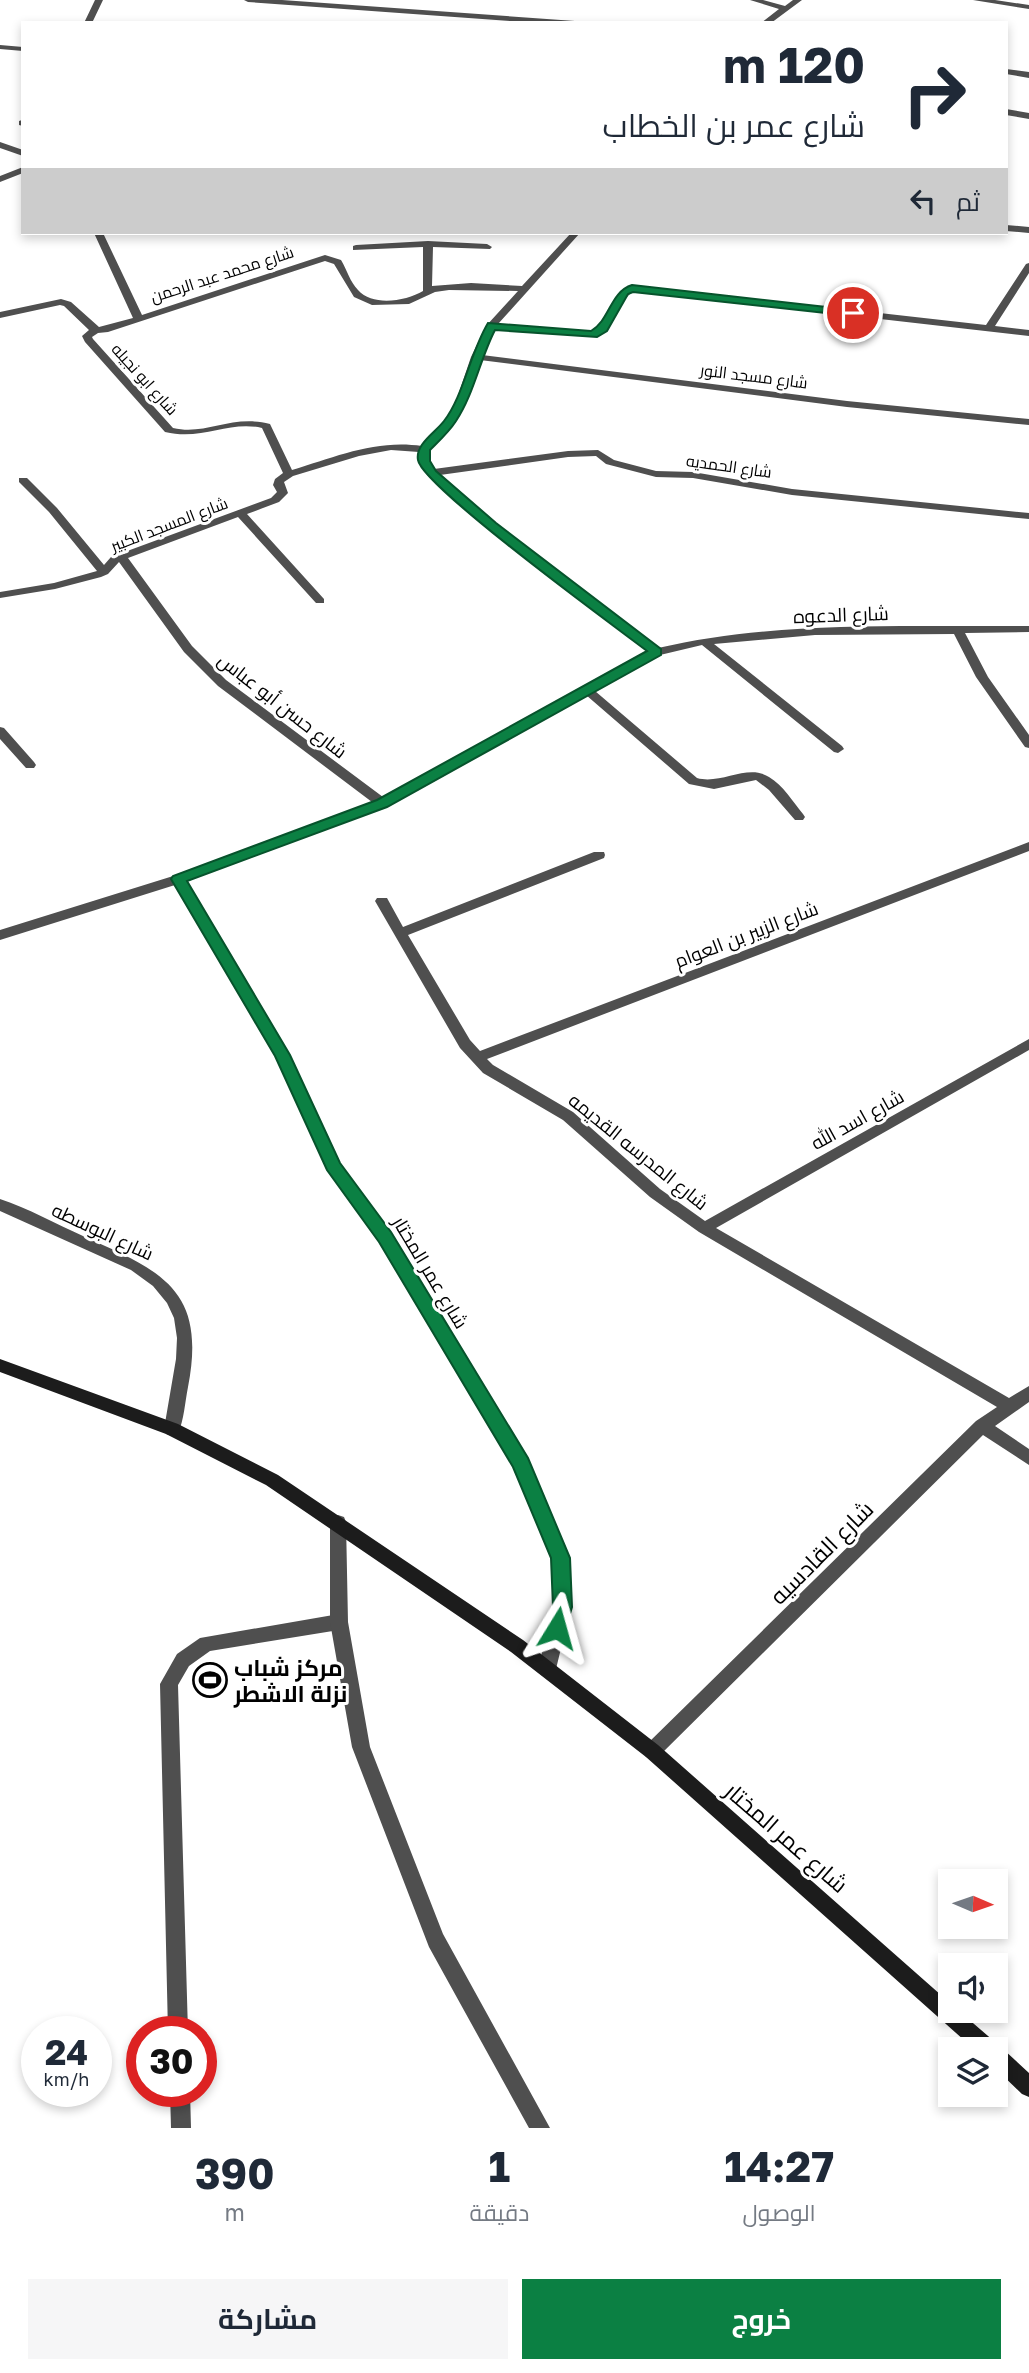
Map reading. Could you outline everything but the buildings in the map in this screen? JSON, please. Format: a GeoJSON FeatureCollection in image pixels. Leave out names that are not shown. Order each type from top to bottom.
{"type":"FeatureCollection","features":[{"type":"Feature","properties":{"kind":"street"},"geometry":{"type":"LineString","coordinates":[[89,21],[99,0]]}},
{"type":"Feature","properties":{"kind":"street"},"geometry":{"type":"LineString","coordinates":[[248,0],[549,21]]}},
{"type":"Feature","properties":{"kind":"street"},"geometry":{"type":"LineString","coordinates":[[754,0],[784,8]]}},
{"type":"Feature","properties":{"kind":"street"},"geometry":{"type":"LineString","coordinates":[[768,21],[798,0]]}},
{"type":"Feature","properties":{"kind":"street"},"geometry":{"type":"LineString","coordinates":[[976,0],[1029,7]]}},
{"type":"Feature","properties":{"kind":"street"},"geometry":{"type":"LineString","coordinates":[[0,47],[21,49]]}},
{"type":"Feature","properties":{"kind":"street"},"geometry":{"type":"LineString","coordinates":[[1008,71],[1029,75]]}},
{"type":"Feature","properties":{"kind":"street"},"geometry":{"type":"LineString","coordinates":[[1008,112],[1029,116]]}},
{"type":"Feature","properties":{"kind":"street"},"geometry":{"type":"LineString","coordinates":[[0,145],[21,152]]}},
{"type":"Feature","properties":{"kind":"street"},"geometry":{"type":"LineString","coordinates":[[0,178],[21,171]]}},
{"type":"Feature","properties":{"kind":"street"},"geometry":{"type":"LineString","coordinates":[[1008,228],[1029,230]]}},
{"type":"Feature","properties":{"kind":"street"},"geometry":{"type":"LineString","coordinates":[[99,235],[139,319]]}},
{"type":"Feature","properties":{"kind":"street"},"geometry":{"type":"LineString","coordinates":[[574,235],[492,326],[476,357],[455,413],[424,450],[424,461],[431,473],[567,586],[656,652]]}},
{"type":"Feature","properties":{"kind":"street"},"geometry":{"type":"LineString","coordinates":[[356,248],[428,244],[487,247]]}},
{"type":"Feature","properties":{"kind":"street"},"geometry":{"type":"LineString","coordinates":[[427,290],[428,244]]}},
{"type":"Feature","properties":{"kind":"street","name":"شارع محمد عبد الرحمن"},"geometry":{"type":"LineString","coordinates":[[95,330],[105,330],[325,258],[338,262],[355,294],[374,303],[413,300],[427,290],[469,286],[525,289]]}},
{"type":"Feature","properties":{"kind":"street"},"geometry":{"type":"LineString","coordinates":[[989,328],[1029,266]]}},
{"type":"Feature","properties":{"kind":"street"},"geometry":{"type":"LineString","coordinates":[[492,326],[593,335],[603,328],[624,292],[632,288],[1029,333]]}},
{"type":"Feature","properties":{"kind":"street"},"geometry":{"type":"LineString","coordinates":[[0,315],[61,302],[67,304],[95,330]]}},
{"type":"Feature","properties":{"kind":"street","name":"شارع ابو نجيله"},"geometry":{"type":"LineString","coordinates":[[95,330],[87,337],[88,340],[169,430],[182,433],[260,423],[266,426],[289,474]]}},
{"type":"Feature","properties":{"kind":"street","name":"شارع مسجد النور"},"geometry":{"type":"LineString","coordinates":[[476,357],[833,402],[1029,422]]}},
{"type":"Feature","properties":{"kind":"street"},"geometry":{"type":"LineString","coordinates":[[289,474],[381,448],[404,446],[424,450]]}},
{"type":"Feature","properties":{"kind":"street","name":"شارع الحمديه"},"geometry":{"type":"LineString","coordinates":[[431,473],[598,453],[610,462],[656,474],[693,475],[792,492],[1029,516]]}},
{"type":"Feature","properties":{"kind":"street","name":"شارع المسجد الكبير"},"geometry":{"type":"LineString","coordinates":[[0,595],[55,586],[104,572],[109,564],[121,557],[280,497],[282,493],[279,481],[289,474]]}},
{"type":"Feature","properties":{"kind":"street"},"geometry":{"type":"LineString","coordinates":[[23,480],[53,510],[104,572]]}},
{"type":"Feature","properties":{"kind":"street"},"geometry":{"type":"LineString","coordinates":[[240,513],[320,601]]}},
{"type":"Feature","properties":{"kind":"street","name":"شارع حسن أبو عباس"},"geometry":{"type":"LineString","coordinates":[[121,557],[204,666],[222,683],[382,803]]}},
{"type":"Feature","properties":{"kind":"street"},"geometry":{"type":"LineString","coordinates":[[957,629],[982,677],[1029,744]]}},
{"type":"Feature","properties":{"kind":"street","name":"شارع الدعوه"},"geometry":{"type":"LineString","coordinates":[[0,935],[178,879],[382,803],[656,652],[704,641],[815,632],[1029,629]]}},
{"type":"Feature","properties":{"kind":"street"},"geometry":{"type":"LineString","coordinates":[[704,641],[838,749]]}},
{"type":"Feature","properties":{"kind":"street"},"geometry":{"type":"LineString","coordinates":[[587,690],[693,781],[720,786],[754,775],[763,779],[799,817]]}},
{"type":"Feature","properties":{"kind":"street"},"geometry":{"type":"LineString","coordinates":[[0,731],[30,765]]}},
{"type":"Feature","properties":{"kind":"street","name":"شارع الزبير بن العوام"},"geometry":{"type":"LineString","coordinates":[[476,1058],[1029,846]]}},
{"type":"Feature","properties":{"kind":"street"},"geometry":{"type":"LineString","coordinates":[[401,933],[600,855]]}},
{"type":"Feature","properties":{"kind":"street","name":"شارع عمر المختار"},"geometry":{"type":"LineString","coordinates":[[178,879],[282,1055],[333,1166],[385,1237],[521,1463],[560,1558],[562,1607],[547,1669]]}},
{"type":"Feature","properties":{"kind":"street","name":"شارع المدرسه القديمه"},"geometry":{"type":"LineString","coordinates":[[382,901],[465,1044],[488,1069],[568,1116],[655,1193],[704,1228],[1010,1407]]}},
{"type":"Feature","properties":{"kind":"street","name":"شارع اسد الله"},"geometry":{"type":"LineString","coordinates":[[704,1228],[1029,1044]]}},
{"type":"Feature","properties":{"kind":"street","name":"شارع البوسطه"},"geometry":{"type":"LineString","coordinates":[[0,1205],[136,1266],[155,1277],[169,1293],[186,1329],[172,1429]]}},
{"type":"Feature","properties":{"kind":"street","name":"شارع عمر المختار"},"geometry":{"type":"LineString","coordinates":[[0,1365],[172,1429],[272,1480],[338,1522],[517,1646],[652,1751],[974,2037]]}},
{"type":"Feature","properties":{"kind":"street","name":"شارع القادسيه"},"geometry":{"type":"LineString","coordinates":[[652,1751],[982,1426],[1029,1393]]}},
{"type":"Feature","properties":{"kind":"street"},"geometry":{"type":"LineString","coordinates":[[982,1426],[1029,1458]]}},
{"type":"Feature","properties":{"kind":"street"},"geometry":{"type":"LineString","coordinates":[[338,1522],[339,1622],[361,1746],[436,1941],[540,2128]]}},
{"type":"Feature","properties":{"kind":"street"},"geometry":{"type":"LineString","coordinates":[[178,2016],[169,1684],[183,1660],[206,1644],[339,1622]]}},
{"type":"Feature","properties":{"kind":"street"},"geometry":{"type":"LineString","coordinates":[[1008,2067],[1029,2087]]}},
{"type":"Feature","properties":{"kind":"street"},"geometry":{"type":"LineString","coordinates":[[180,2107],[181,2128]]}},
{"type":"Feature","properties":{"kind":"place","name":"مركز شباب نزلة الاشطر"},"geometry":{"type":"Point","coordinates":[210,1680]}},
{"type":"Feature","properties":{"kind":"route"},"geometry":{"type":"LineString","coordinates":[[557,1628],[562,1607],[560,1558],[521,1463],[385,1237],[333,1166],[282,1055],[178,879],[382,803],[656,652],[491,526],[431,473],[424,461],[424,450],[450,422],[460,404],[476,357],[492,326],[593,335],[603,328],[624,292],[632,288],[853,313]]}}]}
